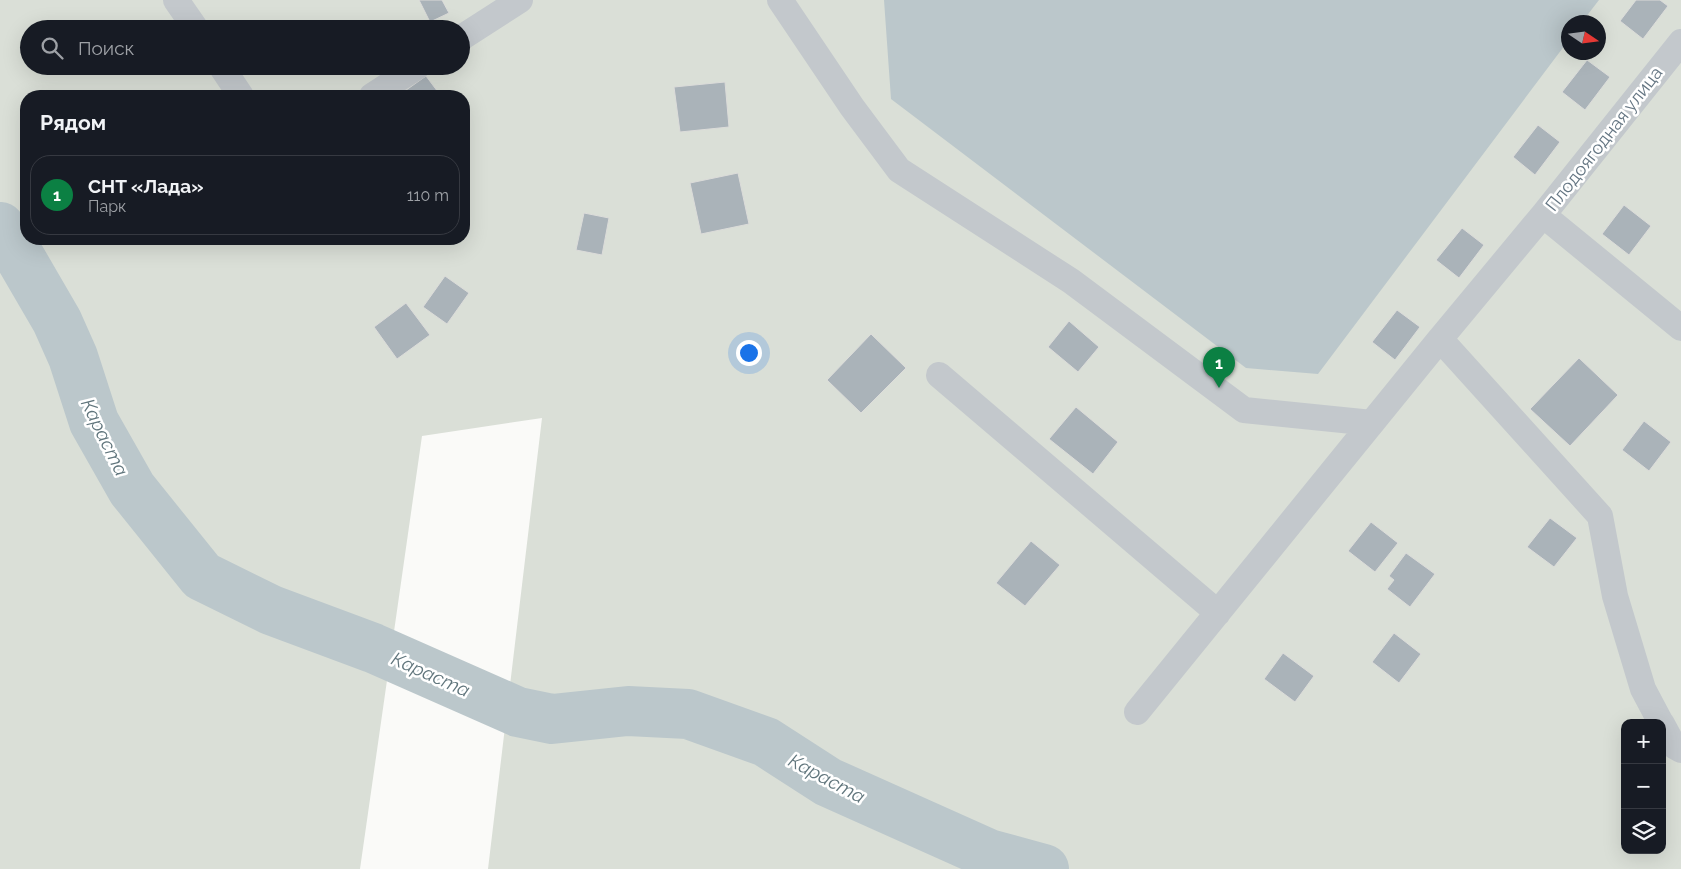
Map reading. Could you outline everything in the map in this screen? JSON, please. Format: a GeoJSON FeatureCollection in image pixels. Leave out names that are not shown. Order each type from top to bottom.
{"type":"FeatureCollection","features":[{"type":"Feature","properties":{"kind":"street"},"geometry":{"type":"LineString","coordinates":[[176,0],[190,20]]}},
{"type":"Feature","properties":{"kind":"street"},"geometry":{"type":"LineString","coordinates":[[470,32],[520,0]]}},
{"type":"Feature","properties":{"kind":"street"},"geometry":{"type":"LineString","coordinates":[[780,0],[852,107],[899,170],[1071,282],[1244,410],[1372,423]]}},
{"type":"Feature","properties":{"kind":"street","name":"Плодоягодная улица"},"geometry":{"type":"LineString","coordinates":[[1681,42],[1542,215],[1681,328]]}},
{"type":"Feature","properties":{"kind":"street"},"geometry":{"type":"LineString","coordinates":[[227,75],[237,90]]}},
{"type":"Feature","properties":{"kind":"street"},"geometry":{"type":"LineString","coordinates":[[381,90],[404,75]]}},
{"type":"Feature","properties":{"kind":"street"},"geometry":{"type":"LineString","coordinates":[[1137,712],[1542,215]]}},
{"type":"Feature","properties":{"kind":"street"},"geometry":{"type":"LineString","coordinates":[[1440,339],[1600,516],[1615,596],[1643,689],[1659,719]]}},
{"type":"Feature","properties":{"kind":"street"},"geometry":{"type":"LineString","coordinates":[[939,376],[1218,613]]}},
{"type":"Feature","properties":{"kind":"street"},"geometry":{"type":"LineString","coordinates":[[1666,731],[1674,746],[1681,750]]}},
{"type":"Feature","properties":{"kind":"shaded area"},"geometry":{"type":"Polygon","coordinates":[[[0,0],[1681,0],[1681,869],[488,869],[542,418],[422,436],[360,869],[0,869],[0,0]]]}},
{"type":"Feature","properties":{"kind":"shaded area"},"geometry":{"type":"Polygon","coordinates":[[[884,0],[1599,0],[1587,15],[1561,15],[1561,50],[1318,374],[1246,368],[891,99],[884,0]]]}},
{"type":"Feature","properties":{"kind":"building"},"geometry":{"type":"Polygon","coordinates":[[[419,0],[442,0],[449,13],[434,20],[429,20],[419,0]]]}},
{"type":"Feature","properties":{"kind":"building"},"geometry":{"type":"Polygon","coordinates":[[[1636,0],[1660,0],[1668,6],[1643,39],[1620,21],[1636,0]]]}},
{"type":"Feature","properties":{"kind":"building"},"geometry":{"type":"Polygon","coordinates":[[[1587,60],[1610,77],[1585,110],[1562,92],[1587,60]]]}},
{"type":"Feature","properties":{"kind":"building"},"geometry":{"type":"Polygon","coordinates":[[[426,76],[436,90],[406,90],[426,76]]]}},
{"type":"Feature","properties":{"kind":"building"},"geometry":{"type":"Polygon","coordinates":[[[725,82],[729,127],[680,132],[674,87],[725,82]]]}},
{"type":"Feature","properties":{"kind":"building"},"geometry":{"type":"Polygon","coordinates":[[[1538,125],[1560,142],[1535,175],[1513,157],[1538,125]]]}},
{"type":"Feature","properties":{"kind":"building"},"geometry":{"type":"Polygon","coordinates":[[[738,173],[749,224],[701,234],[690,183],[738,173]]]}},
{"type":"Feature","properties":{"kind":"building"},"geometry":{"type":"Polygon","coordinates":[[[1624,205],[1651,226],[1629,255],[1602,234],[1624,205]]]}},
{"type":"Feature","properties":{"kind":"building"},"geometry":{"type":"Polygon","coordinates":[[[584,213],[609,218],[602,255],[576,250],[584,213]]]}},
{"type":"Feature","properties":{"kind":"building"},"geometry":{"type":"Polygon","coordinates":[[[1462,228],[1484,245],[1459,278],[1436,260],[1462,228]]]}},
{"type":"Feature","properties":{"kind":"building"},"geometry":{"type":"Polygon","coordinates":[[[445,276],[469,293],[447,324],[423,307],[445,276]]]}},
{"type":"Feature","properties":{"kind":"building"},"geometry":{"type":"Polygon","coordinates":[[[406,303],[430,335],[397,359],[374,327],[406,303]]]}},
{"type":"Feature","properties":{"kind":"building"},"geometry":{"type":"Polygon","coordinates":[[[1397,310],[1420,327],[1395,360],[1372,342],[1397,310]]]}},
{"type":"Feature","properties":{"kind":"building"},"geometry":{"type":"Polygon","coordinates":[[[1069,321],[1099,347],[1078,372],[1048,347],[1069,321]]]}},
{"type":"Feature","properties":{"kind":"building"},"geometry":{"type":"Polygon","coordinates":[[[871,334],[906,368],[861,413],[827,380],[871,334]]]}},
{"type":"Feature","properties":{"kind":"building"},"geometry":{"type":"Polygon","coordinates":[[[1579,358],[1618,395],[1570,446],[1530,409],[1579,358]]]}},
{"type":"Feature","properties":{"kind":"building"},"geometry":{"type":"Polygon","coordinates":[[[1076,407],[1118,442],[1093,474],[1049,439],[1076,407]]]}},
{"type":"Feature","properties":{"kind":"building"},"geometry":{"type":"Polygon","coordinates":[[[1644,421],[1671,442],[1649,471],[1622,450],[1644,421]]]}},
{"type":"Feature","properties":{"kind":"building"},"geometry":{"type":"Polygon","coordinates":[[[1550,518],[1577,538],[1554,567],[1527,547],[1550,518]]]}},
{"type":"Feature","properties":{"kind":"building"},"geometry":{"type":"Polygon","coordinates":[[[1371,522],[1398,543],[1375,572],[1348,551],[1371,522]]]}},
{"type":"Feature","properties":{"kind":"building"},"geometry":{"type":"Polygon","coordinates":[[[1031,541],[1060,565],[1025,606],[996,583],[1031,541]]]}},
{"type":"Feature","properties":{"kind":"building"},"geometry":{"type":"Polygon","coordinates":[[[1406,553],[1435,574],[1410,607],[1387,589],[1394,580],[1389,576],[1406,553]]]}},
{"type":"Feature","properties":{"kind":"building"},"geometry":{"type":"Polygon","coordinates":[[[1394,633],[1421,654],[1399,683],[1372,662],[1394,633]]]}},
{"type":"Feature","properties":{"kind":"building"},"geometry":{"type":"Polygon","coordinates":[[[1283,653],[1314,676],[1295,702],[1264,679],[1283,653]]]}},
{"type":"Feature","properties":{"kind":"waterway","name":"Караста"},"geometry":{"type":"LineString","coordinates":[[0,227],[7,235],[57,321],[73,357],[94,422],[132,489],[202,576],[271,610],[373,648],[518,712],[552,719],[628,711],[688,714],[766,742],[828,782],[989,854],[1044,869]]}},
{"type":"Feature","properties":{"kind":"place","name":"СНТ «Лада»"},"geometry":{"type":"Point","coordinates":[1219,388]}}]}
